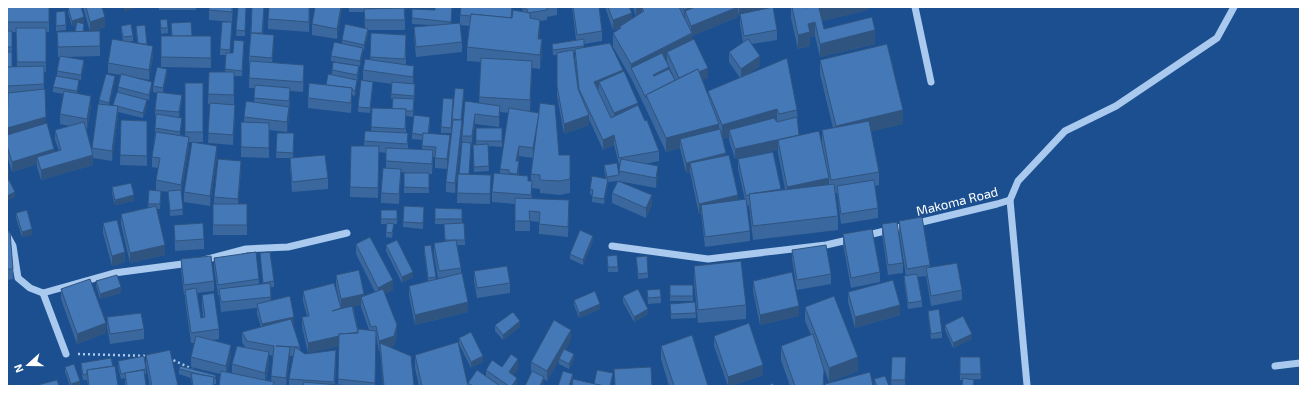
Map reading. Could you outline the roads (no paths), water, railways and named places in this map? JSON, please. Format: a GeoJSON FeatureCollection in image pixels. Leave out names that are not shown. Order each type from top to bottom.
{"type":"FeatureCollection","features":[{"type":"Feature","properties":{"kind":"street"},"geometry":{"type":"LineString","coordinates":[[915,7],[931,82]]}},
{"type":"Feature","properties":{"kind":"street","name":"Makoma Road"},"geometry":{"type":"LineString","coordinates":[[612,246],[708,258],[826,245],[1010,200],[1018,181],[1066,131],[1116,106],[1217,38],[1234,7]]}},
{"type":"Feature","properties":{"kind":"street"},"geometry":{"type":"LineString","coordinates":[[1010,200],[1027,385]]}},
{"type":"Feature","properties":{"kind":"street"},"geometry":{"type":"LineString","coordinates":[[7,235],[13,246],[18,278],[30,288],[43,292],[114,273],[194,262],[246,249],[288,247],[347,233]]}},
{"type":"Feature","properties":{"kind":"street"},"geometry":{"type":"LineString","coordinates":[[43,292],[66,354]]}},
{"type":"Feature","properties":{"kind":"street"},"geometry":{"type":"LineString","coordinates":[[1275,366],[1300,363]]}}]}
